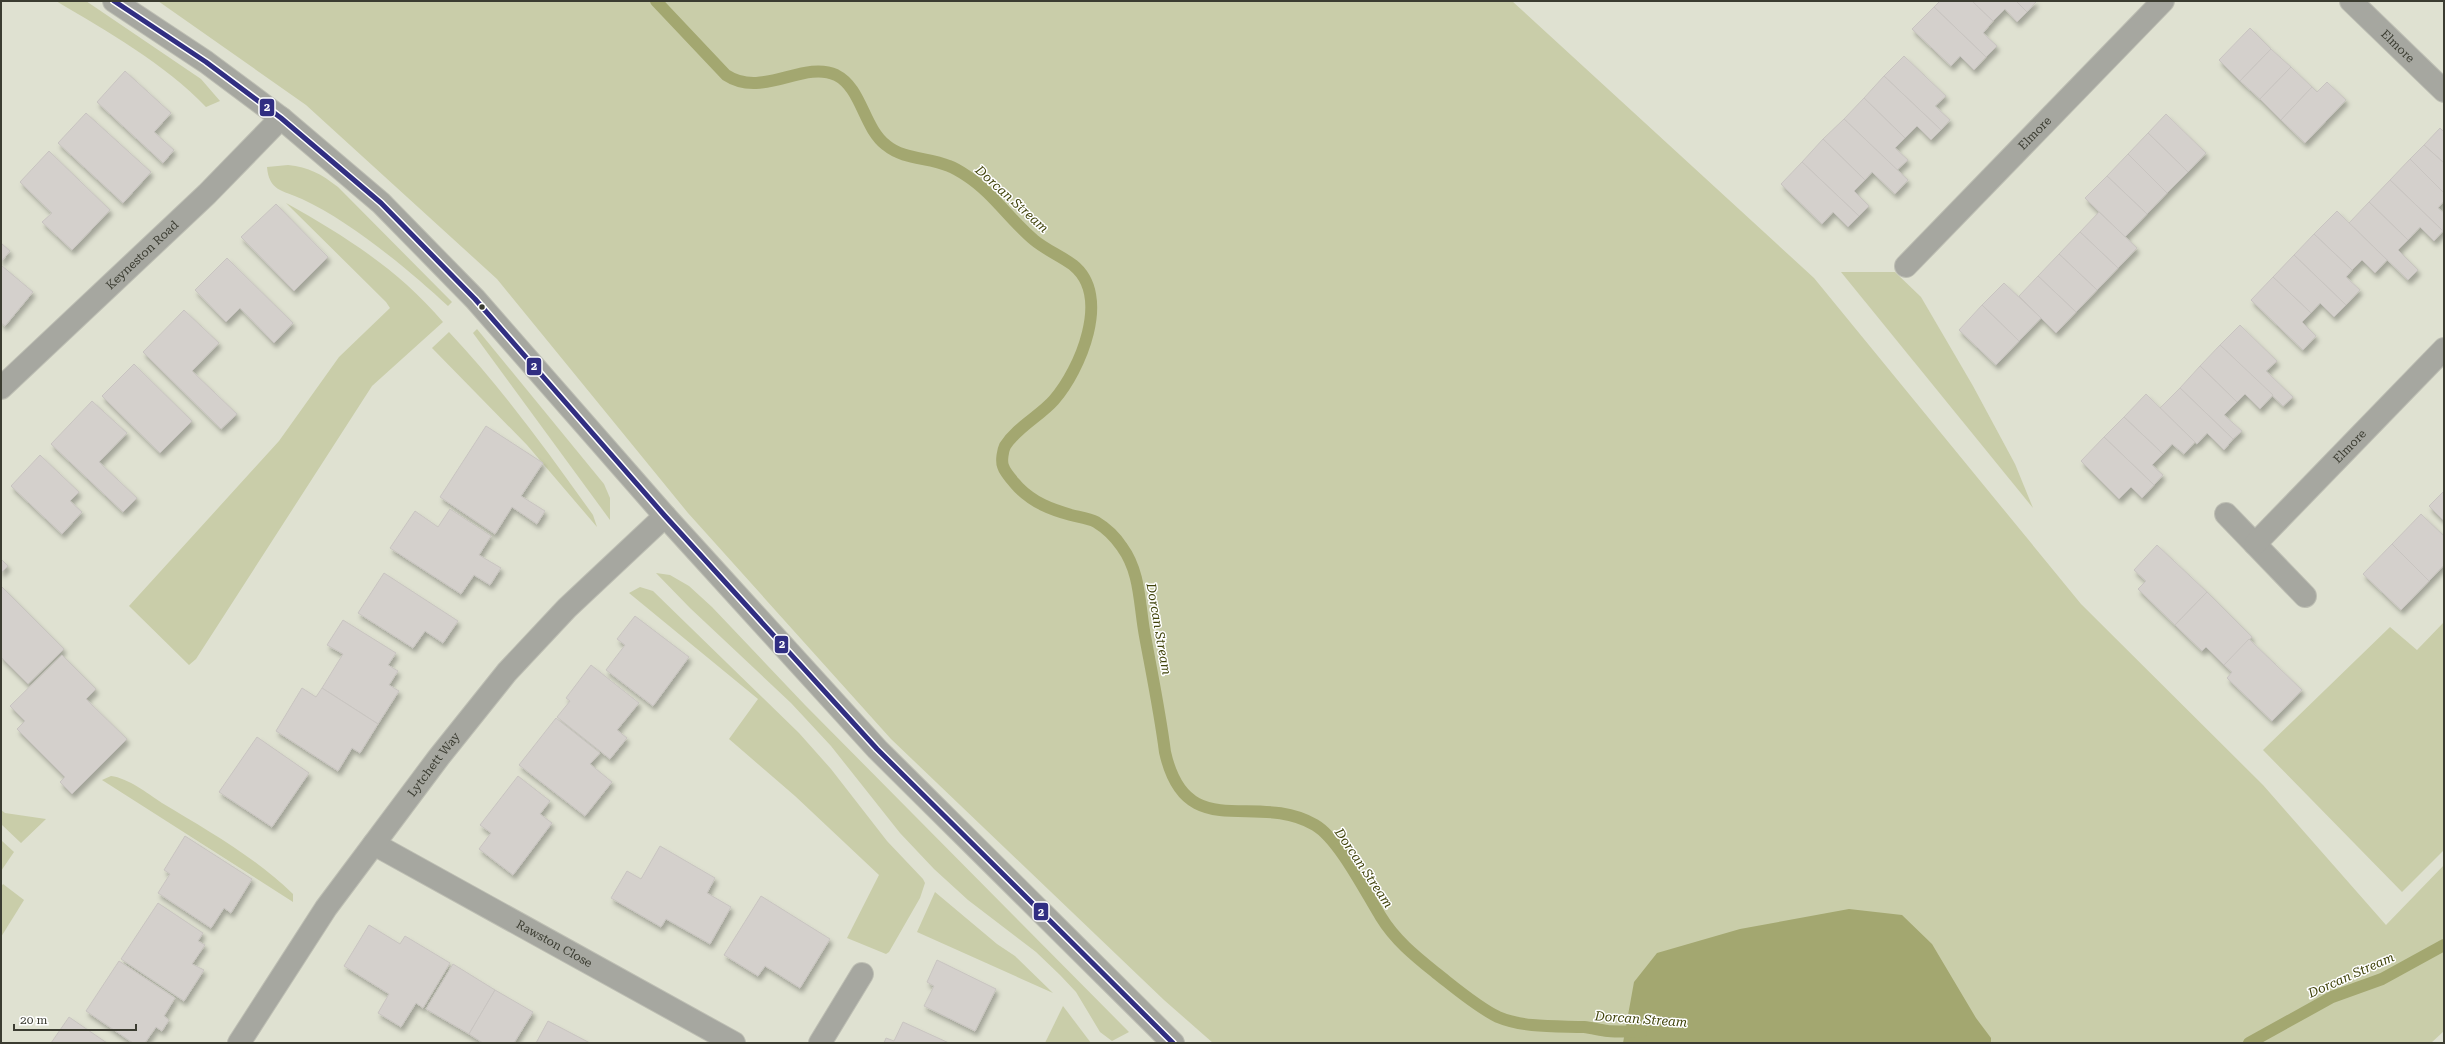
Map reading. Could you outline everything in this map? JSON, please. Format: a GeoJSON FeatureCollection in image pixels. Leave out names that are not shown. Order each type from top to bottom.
{"type":"FeatureCollection","features":[{"type":"Feature","properties":{"kind":"street"},"geometry":{"type":"LineString","coordinates":[[114,1],[206,62],[281,118],[382,203],[475,299],[665,516],[878,749],[1173,1043]]}},
{"type":"Feature","properties":{"kind":"street","name":"Elmore"},"geometry":{"type":"LineString","coordinates":[[1906,266],[2163,1]]}},
{"type":"Feature","properties":{"kind":"street","name":"Elmore"},"geometry":{"type":"LineString","coordinates":[[2351,1],[2444,91]]}},
{"type":"Feature","properties":{"kind":"street","name":"Keyneston Road"},"geometry":{"type":"LineString","coordinates":[[1,388],[207,194],[281,118]]}},
{"type":"Feature","properties":{"kind":"street","name":"Elmore"},"geometry":{"type":"LineString","coordinates":[[2255,544],[2444,348]]}},
{"type":"Feature","properties":{"kind":"street"},"geometry":{"type":"LineString","coordinates":[[2226,514],[2305,596]]}},
{"type":"Feature","properties":{"kind":"street","name":"Lytchett Way"},"geometry":{"type":"LineString","coordinates":[[239,1043],[326,908],[439,757],[511,667],[567,608],[665,516]]}},
{"type":"Feature","properties":{"kind":"street","name":"Rawston Close"},"geometry":{"type":"LineString","coordinates":[[374,844],[734,1043]]}},
{"type":"Feature","properties":{"kind":"street"},"geometry":{"type":"LineString","coordinates":[[820,1043],[862,974]]}},
{"type":"Feature","properties":{"kind":"shaded area"},"geometry":{"type":"Polygon","coordinates":[[[56,1],[86,1],[201,79],[220,101],[206,107],[190,91],[154,62],[115,36],[56,1]]]}},
{"type":"Feature","properties":{"kind":"shaded area"},"geometry":{"type":"Polygon","coordinates":[[[158,1],[1512,1],[1814,278],[2081,604],[2263,785],[2386,925],[2444,865],[2444,1031],[2431,1043],[1213,1043],[1164,1000],[891,739],[688,513],[497,279],[306,105],[158,1]]]}},
{"type":"Feature","properties":{"kind":"shaded area"},"geometry":{"type":"Polygon","coordinates":[[[288,165],[302,167],[314,172],[326,178],[338,187],[452,302],[448,306],[397,262],[340,220],[302,199],[278,189],[270,181],[267,167],[288,165]]]}},
{"type":"Feature","properties":{"kind":"shaded area"},"geometry":{"type":"Polygon","coordinates":[[[286,203],[350,241],[390,270],[426,303],[443,322],[372,386],[196,659],[189,665],[129,606],[279,441],[339,357],[390,308],[386,302],[286,203]]]}},
{"type":"Feature","properties":{"kind":"shaded area"},"geometry":{"type":"Polygon","coordinates":[[[1841,272],[1895,272],[1921,297],[1973,386],[2015,464],[2033,508],[1841,272]]]}},
{"type":"Feature","properties":{"kind":"shaded area"},"geometry":{"type":"Polygon","coordinates":[[[477,329],[604,484],[610,498],[610,520],[473,333],[477,329]]]}},
{"type":"Feature","properties":{"kind":"shaded area"},"geometry":{"type":"Polygon","coordinates":[[[449,332],[488,375],[524,421],[593,515],[597,527],[527,445],[432,348],[449,332]]]}},
{"type":"Feature","properties":{"kind":"shaded area"},"geometry":{"type":"Polygon","coordinates":[[[656,573],[670,575],[689,586],[712,607],[805,705],[1129,1032],[1112,1041],[1100,1032],[1076,992],[1060,975],[1036,952],[968,900],[934,869],[900,833],[831,746],[791,703],[690,608],[656,573]]]}},
{"type":"Feature","properties":{"kind":"shaded area"},"geometry":{"type":"Polygon","coordinates":[[[640,587],[653,591],[799,733],[831,769],[887,841],[923,879],[925,883],[920,898],[889,952],[886,954],[847,938],[879,875],[795,796],[729,739],[758,699],[629,593],[640,587]]]}},
{"type":"Feature","properties":{"kind":"shaded area"},"geometry":{"type":"Polygon","coordinates":[[[2444,622],[2444,850],[2402,892],[2263,750],[2390,627],[2417,650],[2444,622]]]}},
{"type":"Feature","properties":{"kind":"shaded area"},"geometry":{"type":"Polygon","coordinates":[[[111,776],[117,777],[137,786],[247,856],[293,894],[293,902],[102,780],[111,776]]]}},
{"type":"Feature","properties":{"kind":"shaded area"},"geometry":{"type":"Polygon","coordinates":[[[1,810],[5,813],[46,819],[21,843],[1,824],[1,810]]]}},
{"type":"Feature","properties":{"kind":"shaded area"},"geometry":{"type":"Polygon","coordinates":[[[1,840],[14,852],[1,871],[1,840]]]}},
{"type":"Feature","properties":{"kind":"shaded area"},"geometry":{"type":"Polygon","coordinates":[[[3,884],[24,900],[1,937],[1,887],[3,884]]]}},
{"type":"Feature","properties":{"kind":"shaded area"},"geometry":{"type":"Polygon","coordinates":[[[935,892],[997,944],[1015,956],[1053,993],[917,932],[935,892]]]}},
{"type":"Feature","properties":{"kind":"shaded area"},"geometry":{"type":"Polygon","coordinates":[[[1063,1006],[1091,1043],[1045,1043],[1063,1006]]]}},
{"type":"Feature","properties":{"kind":"water"},"geometry":{"type":"Polygon","coordinates":[[[1849,909],[1902,915],[1932,944],[1976,1018],[1991,1038],[1991,1043],[1623,1043],[1634,982],[1657,953],[1740,929],[1849,909]]]}},
{"type":"Feature","properties":{"kind":"building"},"geometry":{"type":"Polygon","coordinates":[[[1940,1],[1972,1],[1993,21],[1983,33],[1997,46],[1986,57],[1934,7],[1940,1]]]}},
{"type":"Feature","properties":{"kind":"building"},"geometry":{"type":"Polygon","coordinates":[[[1972,1],[2016,1],[2027,12],[2017,22],[2005,9],[1993,21],[1972,1]]]}},
{"type":"Feature","properties":{"kind":"building"},"geometry":{"type":"Polygon","coordinates":[[[2016,1],[2035,1],[2036,2],[2027,12],[2016,1]]]}},
{"type":"Feature","properties":{"kind":"building"},"geometry":{"type":"Polygon","coordinates":[[[1934,7],[1986,57],[1974,70],[1960,56],[1951,66],[1912,29],[1934,7]]]}},
{"type":"Feature","properties":{"kind":"building"},"geometry":{"type":"Polygon","coordinates":[[[2250,28],[2271,49],[2240,81],[2219,60],[2250,28]]]}},
{"type":"Feature","properties":{"kind":"building"},"geometry":{"type":"Polygon","coordinates":[[[2271,49],[2291,67],[2260,99],[2240,81],[2271,49]]]}},
{"type":"Feature","properties":{"kind":"building"},"geometry":{"type":"Polygon","coordinates":[[[1904,56],[1946,96],[1935,106],[1950,120],[1941,130],[1884,76],[1904,56]]]}},
{"type":"Feature","properties":{"kind":"building"},"geometry":{"type":"Polygon","coordinates":[[[2291,67],[2312,87],[2281,120],[2260,99],[2291,67]]]}},
{"type":"Feature","properties":{"kind":"building"},"geometry":{"type":"Polygon","coordinates":[[[125,71],[171,113],[154,132],[174,150],[163,163],[97,102],[125,71]]]}},
{"type":"Feature","properties":{"kind":"building"},"geometry":{"type":"Polygon","coordinates":[[[1884,76],[1941,130],[1931,140],[1917,126],[1905,138],[1864,98],[1884,76]]]}},
{"type":"Feature","properties":{"kind":"building"},"geometry":{"type":"Polygon","coordinates":[[[2327,82],[2346,100],[2305,143],[2281,120],[2312,87],[2317,92],[2327,82]]]}},
{"type":"Feature","properties":{"kind":"building"},"geometry":{"type":"Polygon","coordinates":[[[1864,98],[1905,138],[1895,148],[1908,160],[1897,170],[1844,119],[1864,98]]]}},
{"type":"Feature","properties":{"kind":"building"},"geometry":{"type":"Polygon","coordinates":[[[86,113],[151,172],[123,203],[58,143],[86,113]]]}},
{"type":"Feature","properties":{"kind":"building"},"geometry":{"type":"Polygon","coordinates":[[[2166,114],[2206,153],[2188,172],[2148,133],[2166,114]]]}},
{"type":"Feature","properties":{"kind":"building"},"geometry":{"type":"Polygon","coordinates":[[[1844,119],[1908,180],[1895,194],[1872,172],[1865,180],[1823,139],[1844,119]]]}},
{"type":"Feature","properties":{"kind":"building"},"geometry":{"type":"Polygon","coordinates":[[[2440,128],[2444,132],[2444,163],[2424,145],[2440,128]]]}},
{"type":"Feature","properties":{"kind":"building"},"geometry":{"type":"Polygon","coordinates":[[[2148,133],[2188,172],[2167,193],[2128,154],[2148,133]]]}},
{"type":"Feature","properties":{"kind":"building"},"geometry":{"type":"Polygon","coordinates":[[[1823,139],[1865,180],[1854,191],[1869,206],[1859,216],[1802,162],[1823,139]]]}},
{"type":"Feature","properties":{"kind":"building"},"geometry":{"type":"Polygon","coordinates":[[[2424,145],[2444,163],[2444,193],[2410,159],[2424,145]]]}},
{"type":"Feature","properties":{"kind":"building"},"geometry":{"type":"Polygon","coordinates":[[[49,151],[110,210],[72,250],[42,222],[52,213],[20,182],[49,151]]]}},
{"type":"Feature","properties":{"kind":"building"},"geometry":{"type":"Polygon","coordinates":[[[2128,154],[2167,193],[2147,214],[2107,176],[2128,154]]]}},
{"type":"Feature","properties":{"kind":"building"},"geometry":{"type":"Polygon","coordinates":[[[2410,159],[2444,193],[2444,201],[2438,208],[2444,213],[2443,231],[2390,180],[2410,159]]]}},
{"type":"Feature","properties":{"kind":"building"},"geometry":{"type":"Polygon","coordinates":[[[1802,162],[1859,216],[1848,227],[1833,212],[1822,224],[1781,184],[1802,162]]]}},
{"type":"Feature","properties":{"kind":"building"},"geometry":{"type":"Polygon","coordinates":[[[2107,176],[2147,214],[2125,237],[2085,198],[2107,176]]]}},
{"type":"Feature","properties":{"kind":"building"},"geometry":{"type":"Polygon","coordinates":[[[2390,180],[2443,231],[2434,241],[2420,227],[2408,240],[2369,202],[2390,180]]]}},
{"type":"Feature","properties":{"kind":"building"},"geometry":{"type":"Polygon","coordinates":[[[2369,202],[2408,240],[2398,250],[2418,270],[2408,280],[2349,223],[2369,202]]]}},
{"type":"Feature","properties":{"kind":"building"},"geometry":{"type":"Polygon","coordinates":[[[276,204],[328,257],[294,291],[241,237],[276,204]]]}},
{"type":"Feature","properties":{"kind":"building"},"geometry":{"type":"Polygon","coordinates":[[[2337,211],[2387,260],[2375,273],[2362,260],[2352,270],[2314,234],[2337,211]]]}},
{"type":"Feature","properties":{"kind":"building"},"geometry":{"type":"Polygon","coordinates":[[[2099,212],[2137,248],[2118,268],[2080,232],[2099,212]]]}},
{"type":"Feature","properties":{"kind":"building"},"geometry":{"type":"Polygon","coordinates":[[[2080,232],[2118,268],[2097,290],[2059,254],[2080,232]]]}},
{"type":"Feature","properties":{"kind":"building"},"geometry":{"type":"Polygon","coordinates":[[[2314,234],[2352,270],[2346,277],[2360,290],[2346,305],[2294,255],[2314,234]]]}},
{"type":"Feature","properties":{"kind":"building"},"geometry":{"type":"Polygon","coordinates":[[[1,243],[10,251],[1,262],[1,243]]]}},
{"type":"Feature","properties":{"kind":"building"},"geometry":{"type":"Polygon","coordinates":[[[2059,254],[2097,290],[2076,312],[2038,276],[2059,254]]]}},
{"type":"Feature","properties":{"kind":"building"},"geometry":{"type":"Polygon","coordinates":[[[2294,255],[2346,305],[2334,317],[2320,303],[2311,313],[2273,277],[2294,255]]]}},
{"type":"Feature","properties":{"kind":"building"},"geometry":{"type":"Polygon","coordinates":[[[227,258],[293,323],[274,343],[240,308],[226,322],[195,290],[227,258]]]}},
{"type":"Feature","properties":{"kind":"building"},"geometry":{"type":"Polygon","coordinates":[[[1,265],[33,292],[5,326],[1,323],[1,265]]]}},
{"type":"Feature","properties":{"kind":"building"},"geometry":{"type":"Polygon","coordinates":[[[2038,276],[2076,312],[2056,333],[2019,296],[2038,276]]]}},
{"type":"Feature","properties":{"kind":"building"},"geometry":{"type":"Polygon","coordinates":[[[2273,277],[2311,313],[2302,322],[2316,336],[2303,350],[2251,300],[2273,277]]]}},
{"type":"Feature","properties":{"kind":"building"},"geometry":{"type":"Polygon","coordinates":[[[2004,283],[2041,318],[2019,341],[1982,305],[2004,283]]]}},
{"type":"Feature","properties":{"kind":"building"},"geometry":{"type":"Polygon","coordinates":[[[1982,305],[2019,341],[1996,365],[1959,330],[1982,305]]]}},
{"type":"Feature","properties":{"kind":"building"},"geometry":{"type":"Polygon","coordinates":[[[184,310],[219,343],[192,371],[237,414],[221,429],[143,352],[184,310]]]}},
{"type":"Feature","properties":{"kind":"building"},"geometry":{"type":"Polygon","coordinates":[[[2240,325],[2277,361],[2266,371],[2293,397],[2283,406],[2220,345],[2240,325]]]}},
{"type":"Feature","properties":{"kind":"building"},"geometry":{"type":"Polygon","coordinates":[[[2220,345],[2273,395],[2260,409],[2245,394],[2237,402],[2200,366],[2220,345]]]}},
{"type":"Feature","properties":{"kind":"building"},"geometry":{"type":"Polygon","coordinates":[[[134,364],[192,421],[160,453],[102,396],[134,364]]]}},
{"type":"Feature","properties":{"kind":"building"},"geometry":{"type":"Polygon","coordinates":[[[2200,366],[2237,402],[2224,415],[2242,431],[2233,439],[2180,388],[2200,366]]]}},
{"type":"Feature","properties":{"kind":"building"},"geometry":{"type":"Polygon","coordinates":[[[2180,388],[2233,439],[2224,450],[2207,433],[2197,444],[2160,408],[2180,388]]]}},
{"type":"Feature","properties":{"kind":"building"},"geometry":{"type":"Polygon","coordinates":[[[2146,394],[2195,442],[2184,454],[2172,444],[2163,454],[2124,417],[2146,394]]]}},
{"type":"Feature","properties":{"kind":"building"},"geometry":{"type":"Polygon","coordinates":[[[92,401],[127,433],[99,462],[137,498],[123,512],[51,444],[92,401]]]}},
{"type":"Feature","properties":{"kind":"building"},"geometry":{"type":"Polygon","coordinates":[[[2124,417],[2163,454],[2152,465],[2163,475],[2154,485],[2104,437],[2124,417]]]}},
{"type":"Feature","properties":{"kind":"building"},"geometry":{"type":"Polygon","coordinates":[[[486,426],[543,463],[521,496],[545,511],[537,524],[512,507],[495,534],[440,497],[486,426]]]}},
{"type":"Feature","properties":{"kind":"building"},"geometry":{"type":"Polygon","coordinates":[[[2104,437],[2154,485],[2142,498],[2131,487],[2119,499],[2081,461],[2104,437]]]}},
{"type":"Feature","properties":{"kind":"building"},"geometry":{"type":"Polygon","coordinates":[[[40,455],[79,492],[70,501],[82,512],[62,534],[11,486],[40,455]]]}},
{"type":"Feature","properties":{"kind":"building"},"geometry":{"type":"Polygon","coordinates":[[[2444,491],[2444,521],[2429,506],[2444,491]]]}},
{"type":"Feature","properties":{"kind":"building"},"geometry":{"type":"Polygon","coordinates":[[[450,509],[491,536],[479,555],[501,568],[490,585],[474,575],[461,594],[390,548],[415,511],[438,527],[450,509]]]}},
{"type":"Feature","properties":{"kind":"building"},"geometry":{"type":"Polygon","coordinates":[[[2421,514],[2444,536],[2444,565],[2429,581],[2392,544],[2421,514]]]}},
{"type":"Feature","properties":{"kind":"building"},"geometry":{"type":"Polygon","coordinates":[[[2392,544],[2429,581],[2401,610],[2363,574],[2392,544]]]}},
{"type":"Feature","properties":{"kind":"building"},"geometry":{"type":"Polygon","coordinates":[[[2157,545],[2207,592],[2175,625],[2138,589],[2146,581],[2134,570],[2157,545]]]}},
{"type":"Feature","properties":{"kind":"building"},"geometry":{"type":"Polygon","coordinates":[[[1,559],[8,566],[1,573],[1,559]]]}},
{"type":"Feature","properties":{"kind":"building"},"geometry":{"type":"Polygon","coordinates":[[[384,573],[458,621],[443,643],[425,631],[413,648],[358,613],[384,573]]]}},
{"type":"Feature","properties":{"kind":"building"},"geometry":{"type":"Polygon","coordinates":[[[1,586],[64,649],[28,684],[1,657],[1,586]]]}},
{"type":"Feature","properties":{"kind":"building"},"geometry":{"type":"Polygon","coordinates":[[[2207,592],[2252,637],[2224,665],[2206,647],[2202,651],[2175,625],[2207,592]]]}},
{"type":"Feature","properties":{"kind":"building"},"geometry":{"type":"Polygon","coordinates":[[[635,616],[689,657],[653,706],[606,670],[625,645],[617,639],[635,616]]]}},
{"type":"Feature","properties":{"kind":"building"},"geometry":{"type":"Polygon","coordinates":[[[343,620],[396,653],[388,665],[398,671],[389,685],[399,691],[378,724],[322,688],[343,654],[327,645],[343,620]]]}},
{"type":"Feature","properties":{"kind":"building"},"geometry":{"type":"Polygon","coordinates":[[[2249,639],[2302,690],[2272,721],[2227,678],[2232,672],[2224,665],[2249,639]]]}},
{"type":"Feature","properties":{"kind":"building"},"geometry":{"type":"Polygon","coordinates":[[[62,655],[96,689],[86,699],[127,739],[72,794],[60,782],[65,777],[17,729],[25,721],[10,706],[62,655]]]}},
{"type":"Feature","properties":{"kind":"building"},"geometry":{"type":"Polygon","coordinates":[[[591,665],[639,703],[617,730],[627,738],[610,759],[557,717],[570,701],[566,698],[591,665]]]}},
{"type":"Feature","properties":{"kind":"building"},"geometry":{"type":"Polygon","coordinates":[[[302,688],[316,697],[322,688],[378,724],[360,753],[352,748],[338,771],[276,731],[302,688]]]}},
{"type":"Feature","properties":{"kind":"building"},"geometry":{"type":"Polygon","coordinates":[[[556,718],[600,753],[590,764],[612,782],[585,816],[519,765],[556,718]]]}},
{"type":"Feature","properties":{"kind":"building"},"geometry":{"type":"Polygon","coordinates":[[[257,737],[309,773],[272,827],[219,792],[257,737]]]}},
{"type":"Feature","properties":{"kind":"building"},"geometry":{"type":"Polygon","coordinates":[[[518,776],[550,801],[540,814],[552,823],[513,875],[479,849],[491,833],[480,825],[518,776]]]}},
{"type":"Feature","properties":{"kind":"building"},"geometry":{"type":"Polygon","coordinates":[[[185,836],[252,879],[231,913],[224,908],[211,928],[158,893],[170,874],[164,870],[185,836]]]}},
{"type":"Feature","properties":{"kind":"building"},"geometry":{"type":"Polygon","coordinates":[[[660,846],[715,878],[707,893],[731,907],[710,944],[666,919],[661,927],[611,898],[627,871],[641,879],[660,846]]]}},
{"type":"Feature","properties":{"kind":"building"},"geometry":{"type":"Polygon","coordinates":[[[761,896],[830,939],[800,988],[765,966],[758,976],[724,955],[761,896]]]}},
{"type":"Feature","properties":{"kind":"building"},"geometry":{"type":"Polygon","coordinates":[[[158,903],[203,933],[198,941],[205,945],[192,964],[204,970],[184,1001],[121,959],[158,903]]]}},
{"type":"Feature","properties":{"kind":"building"},"geometry":{"type":"Polygon","coordinates":[[[369,925],[400,944],[405,936],[450,963],[423,1008],[416,1003],[401,1027],[378,1013],[389,994],[344,966],[369,925]]]}},
{"type":"Feature","properties":{"kind":"building"},"geometry":{"type":"Polygon","coordinates":[[[937,960],[996,989],[975,1031],[924,1006],[934,986],[927,982],[937,960]]]}},
{"type":"Feature","properties":{"kind":"building"},"geometry":{"type":"Polygon","coordinates":[[[119,961],[175,998],[164,1016],[169,1020],[162,1031],[156,1027],[145,1043],[133,1043],[86,1011],[119,961]]]}},
{"type":"Feature","properties":{"kind":"building"},"geometry":{"type":"Polygon","coordinates":[[[453,964],[495,990],[469,1034],[426,1009],[453,964]]]}},
{"type":"Feature","properties":{"kind":"building"},"geometry":{"type":"Polygon","coordinates":[[[495,990],[533,1012],[514,1043],[483,1043],[469,1034],[495,990]]]}},
{"type":"Feature","properties":{"kind":"building"},"geometry":{"type":"Polygon","coordinates":[[[69,1017],[107,1043],[51,1043],[69,1017]]]}},
{"type":"Feature","properties":{"kind":"building"},"geometry":{"type":"Polygon","coordinates":[[[548,1021],[590,1043],[536,1043],[548,1021]]]}},
{"type":"Feature","properties":{"kind":"building"},"geometry":{"type":"Polygon","coordinates":[[[903,1022],[949,1043],[884,1043],[886,1038],[894,1041],[903,1022]]]}},
{"type":"Feature","properties":{"kind":"waterway","name":"Dorcan Stream"},"geometry":{"type":"LineString","coordinates":[[656,1],[726,75],[740,81],[754,83],[768,82],[810,72],[823,72],[836,75],[845,81],[852,89],[872,128],[886,145],[893,150],[908,156],[941,163],[958,170],[967,176],[985,190],[1034,240],[1073,265],[1084,278],[1090,295],[1091,313],[1088,333],[1082,352],[1064,387],[1054,400],[1010,439],[1005,446],[1002,456],[1002,464],[1005,471],[1024,493],[1043,505],[1096,522],[1114,537],[1128,557],[1136,578],[1165,752],[1175,781],[1189,798],[1206,807],[1225,811],[1269,812],[1292,816],[1315,825],[1324,832],[1342,854],[1381,917],[1399,940],[1458,990],[1482,1008],[1498,1017],[1508,1021],[1530,1025],[1584,1027],[1608,1031],[1641,1032]]}},
{"type":"Feature","properties":{"kind":"waterway","name":"Dorcan Stream"},"geometry":{"type":"LineString","coordinates":[[2249,1043],[2332,997],[2382,979],[2444,945]]}},
{"type":"Feature","properties":{"kind":"transit line","name":"2"},"geometry":{"type":"LineString","coordinates":[[114,1],[206,62],[281,118],[381,203],[475,299],[665,516],[877,749],[1173,1043]]}}]}
